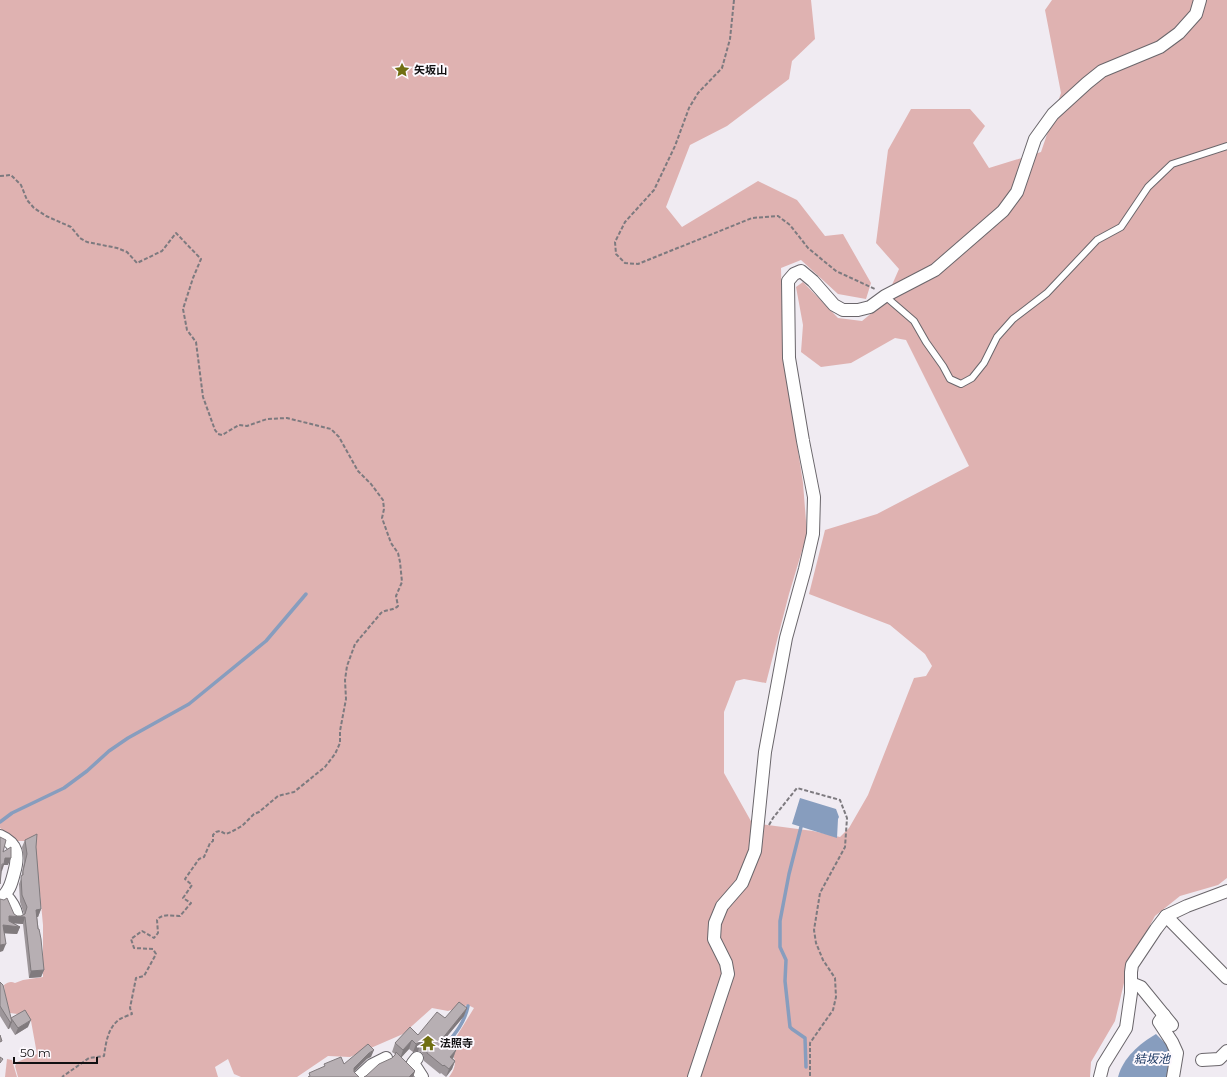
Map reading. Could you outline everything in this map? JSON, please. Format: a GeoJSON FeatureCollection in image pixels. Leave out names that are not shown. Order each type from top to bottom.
{"type":"FeatureCollection","features":[{"type":"Feature","properties":{"kind":"street"},"geometry":{"type":"LineString","coordinates":[[694,1077],[728,974],[726,963],[714,939],[715,923],[722,906],[742,883],[755,851],[765,752],[786,638],[813,534],[814,497],[803,441],[790,358],[788,281],[794,274],[801,271],[813,281],[834,305],[843,310],[858,310],[870,307],[885,296],[935,270],[1003,211],[1017,192],[1034,138],[1053,114],[1102,71],[1160,47],[1179,33],[1196,14],[1200,0]]}},
{"type":"Feature","properties":{"kind":"street"},"geometry":{"type":"LineString","coordinates":[[0,836],[10,842],[16,849],[18,856],[10,887],[3,898],[13,903],[17,916]]}},
{"type":"Feature","properties":{"kind":"street"},"geometry":{"type":"LineString","coordinates":[[1100,1077],[1103,1065],[1126,1028],[1132,993],[1132,965],[1156,928],[1166,916],[1187,906],[1225,896]]}},
{"type":"Feature","properties":{"kind":"street"},"geometry":{"type":"LineString","coordinates":[[1166,916],[1227,978]]}},
{"type":"Feature","properties":{"kind":"street"},"geometry":{"type":"LineString","coordinates":[[1131,983],[1141,987],[1172,1025]]}},
{"type":"Feature","properties":{"kind":"street"},"geometry":{"type":"LineString","coordinates":[[1164,1015],[1159,1022],[1177,1053],[1174,1077]]}},
{"type":"Feature","properties":{"kind":"street"},"geometry":{"type":"LineString","coordinates":[[1202,1060],[1219,1059],[1227,1051]]}},
{"type":"Feature","properties":{"kind":"street"},"geometry":{"type":"LineString","coordinates":[[359,1077],[372,1065],[386,1058]]}},
{"type":"Feature","properties":{"kind":"street"},"geometry":{"type":"LineString","coordinates":[[417,1058],[413,1063],[422,1077]]}},
{"type":"Feature","properties":{"kind":"lane"},"geometry":{"type":"LineString","coordinates":[[885,296],[914,321],[950,379],[961,384],[972,378],[984,363],[997,337],[1013,319],[1047,293],[1097,240],[1121,227],[1148,187],[1172,164],[1227,146]]}},
{"type":"Feature","properties":{"kind":"path"},"geometry":{"type":"LineString","coordinates":[[734,0],[730,40],[722,68],[698,93],[689,108],[675,146],[654,190],[625,222],[615,242],[616,254],[624,263],[638,264],[752,218],[778,216],[790,225],[808,248],[836,271],[875,289],[885,296]]}},
{"type":"Feature","properties":{"kind":"path"},"geometry":{"type":"LineString","coordinates":[[0,176],[11,175],[21,185],[27,200],[34,208],[46,216],[71,227],[80,238],[87,242],[116,248],[127,252],[137,263],[162,251],[176,233],[201,258],[183,309],[188,330],[196,342],[203,397],[215,430],[218,434],[222,435],[239,425],[247,426],[267,419],[287,418],[331,429],[339,437],[358,471],[371,484],[383,500],[384,509],[382,518],[392,543],[398,553],[402,582],[396,596],[398,606],[392,610],[381,613],[355,644],[347,666],[345,680],[346,699],[340,731],[340,743],[335,754],[325,767],[294,792],[278,796],[259,812],[254,814],[242,826],[231,832],[226,834],[220,831],[213,835],[213,841],[210,843],[204,857],[199,859],[185,879],[192,885],[183,898],[191,903],[180,916],[160,916],[157,920],[158,933],[154,938],[142,931],[131,939],[134,948],[153,949],[156,954],[144,976],[136,978],[130,1008],[132,1014],[121,1018],[115,1024],[107,1038],[104,1056],[90,1058],[62,1077]]}},
{"type":"Feature","properties":{"kind":"path"},"geometry":{"type":"LineString","coordinates":[[769,825],[797,788],[840,800],[847,818],[845,847],[820,893],[814,930],[816,944],[835,978],[836,997],[833,1010],[810,1043],[810,1077]]}},
{"type":"Feature","properties":{"kind":"shaded area"},"geometry":{"type":"Polygon","coordinates":[[[0,0],[811,0],[815,39],[792,61],[789,79],[727,126],[690,145],[666,207],[682,227],[758,181],[797,200],[825,236],[843,234],[871,283],[866,299],[838,294],[801,260],[781,268],[783,353],[803,483],[807,534],[789,594],[766,683],[744,679],[736,681],[724,712],[724,773],[752,823],[813,831],[840,837],[849,828],[868,795],[914,678],[926,676],[932,666],[925,654],[890,625],[809,594],[825,530],[877,514],[969,466],[906,340],[895,338],[851,363],[821,367],[801,352],[803,325],[796,287],[803,282],[838,318],[862,321],[884,303],[899,269],[876,243],[888,150],[911,109],[970,109],[985,126],[973,143],[989,168],[1041,152],[1061,93],[1045,10],[1052,0],[1227,0],[1227,878],[1218,885],[1180,896],[1155,916],[1128,966],[1115,1021],[1091,1062],[1090,1077],[449,1077],[455,1065],[450,1047],[474,1008],[468,1005],[448,1011],[432,1008],[403,1034],[350,1057],[328,1056],[297,1077],[241,1077],[234,1074],[228,1059],[215,1067],[218,1077],[18,1077],[15,1066],[17,1062],[37,1054],[31,1021],[25,1015],[10,1013],[6,1001],[4,985],[10,982],[15,983],[23,980],[43,977],[43,925],[35,841],[16,841],[0,828],[0,0]]]}},
{"type":"Feature","properties":{"kind":"shaded area"},"geometry":{"type":"Polygon","coordinates":[[[7,1059],[12,1060],[17,1077],[5,1077],[7,1059]]]}},
{"type":"Feature","properties":{"kind":"water"},"geometry":{"type":"Polygon","coordinates":[[[800,798],[836,809],[839,817],[837,838],[792,824],[800,798]]]}},
{"type":"Feature","properties":{"kind":"water","name":"結坂池"},"geometry":{"type":"Polygon","coordinates":[[[1156,1034],[1169,1047],[1172,1066],[1171,1077],[1118,1077],[1120,1070],[1132,1052],[1156,1034]]]}},
{"type":"Feature","properties":{"kind":"building"},"geometry":{"type":"Polygon","coordinates":[[[37,834],[36,847],[41,909],[36,910],[44,970],[31,971],[25,917],[9,916],[9,921],[20,927],[3,925],[6,944],[0,945],[0,899],[4,900],[7,898],[14,914],[17,916],[25,914],[27,907],[22,895],[21,877],[23,875],[27,854],[25,840],[37,834]]]}},
{"type":"Feature","properties":{"kind":"building"},"geometry":{"type":"Polygon","coordinates":[[[0,837],[6,840],[3,852],[11,847],[11,858],[5,858],[4,864],[2,864],[0,884],[0,837]]]}},
{"type":"Feature","properties":{"kind":"building"},"geometry":{"type":"Polygon","coordinates":[[[0,982],[3,985],[12,1022],[10,1022],[0,1006],[0,982]]]}},
{"type":"Feature","properties":{"kind":"building"},"geometry":{"type":"Polygon","coordinates":[[[459,1002],[467,1008],[442,1039],[456,1050],[450,1057],[455,1061],[449,1069],[427,1053],[427,1047],[421,1042],[416,1044],[412,1040],[403,1050],[395,1043],[410,1027],[418,1035],[437,1012],[445,1018],[459,1002]]]}},
{"type":"Feature","properties":{"kind":"building"},"geometry":{"type":"Polygon","coordinates":[[[25,1010],[31,1020],[18,1028],[11,1018],[25,1010]]]}},
{"type":"Feature","properties":{"kind":"building"},"geometry":{"type":"Polygon","coordinates":[[[368,1044],[374,1050],[354,1068],[354,1072],[359,1077],[308,1077],[310,1076],[309,1073],[325,1066],[324,1064],[341,1057],[344,1064],[368,1044]]]}},
{"type":"Feature","properties":{"kind":"building"},"geometry":{"type":"Polygon","coordinates":[[[396,1052],[415,1071],[409,1077],[364,1077],[379,1064],[392,1058],[396,1052]]]}},
{"type":"Feature","properties":{"kind":"waterway"},"geometry":{"type":"LineString","coordinates":[[0,822],[12,813],[64,788],[87,771],[109,751],[128,738],[189,704],[266,641],[306,594]]}},
{"type":"Feature","properties":{"kind":"waterway"},"geometry":{"type":"LineString","coordinates":[[802,823],[789,874],[780,921],[780,947],[786,960],[785,981],[790,1027],[805,1038],[806,1067]]}},
{"type":"Feature","properties":{"kind":"waterway"},"geometry":{"type":"LineString","coordinates":[[445,1046],[462,1023],[468,1006]]}},
{"type":"Feature","properties":{"kind":"place","name":"矢坂山"},"geometry":{"type":"Point","coordinates":[402,70]}},
{"type":"Feature","properties":{"kind":"place","name":"法照寺"},"geometry":{"type":"Point","coordinates":[428,1043]}}]}
